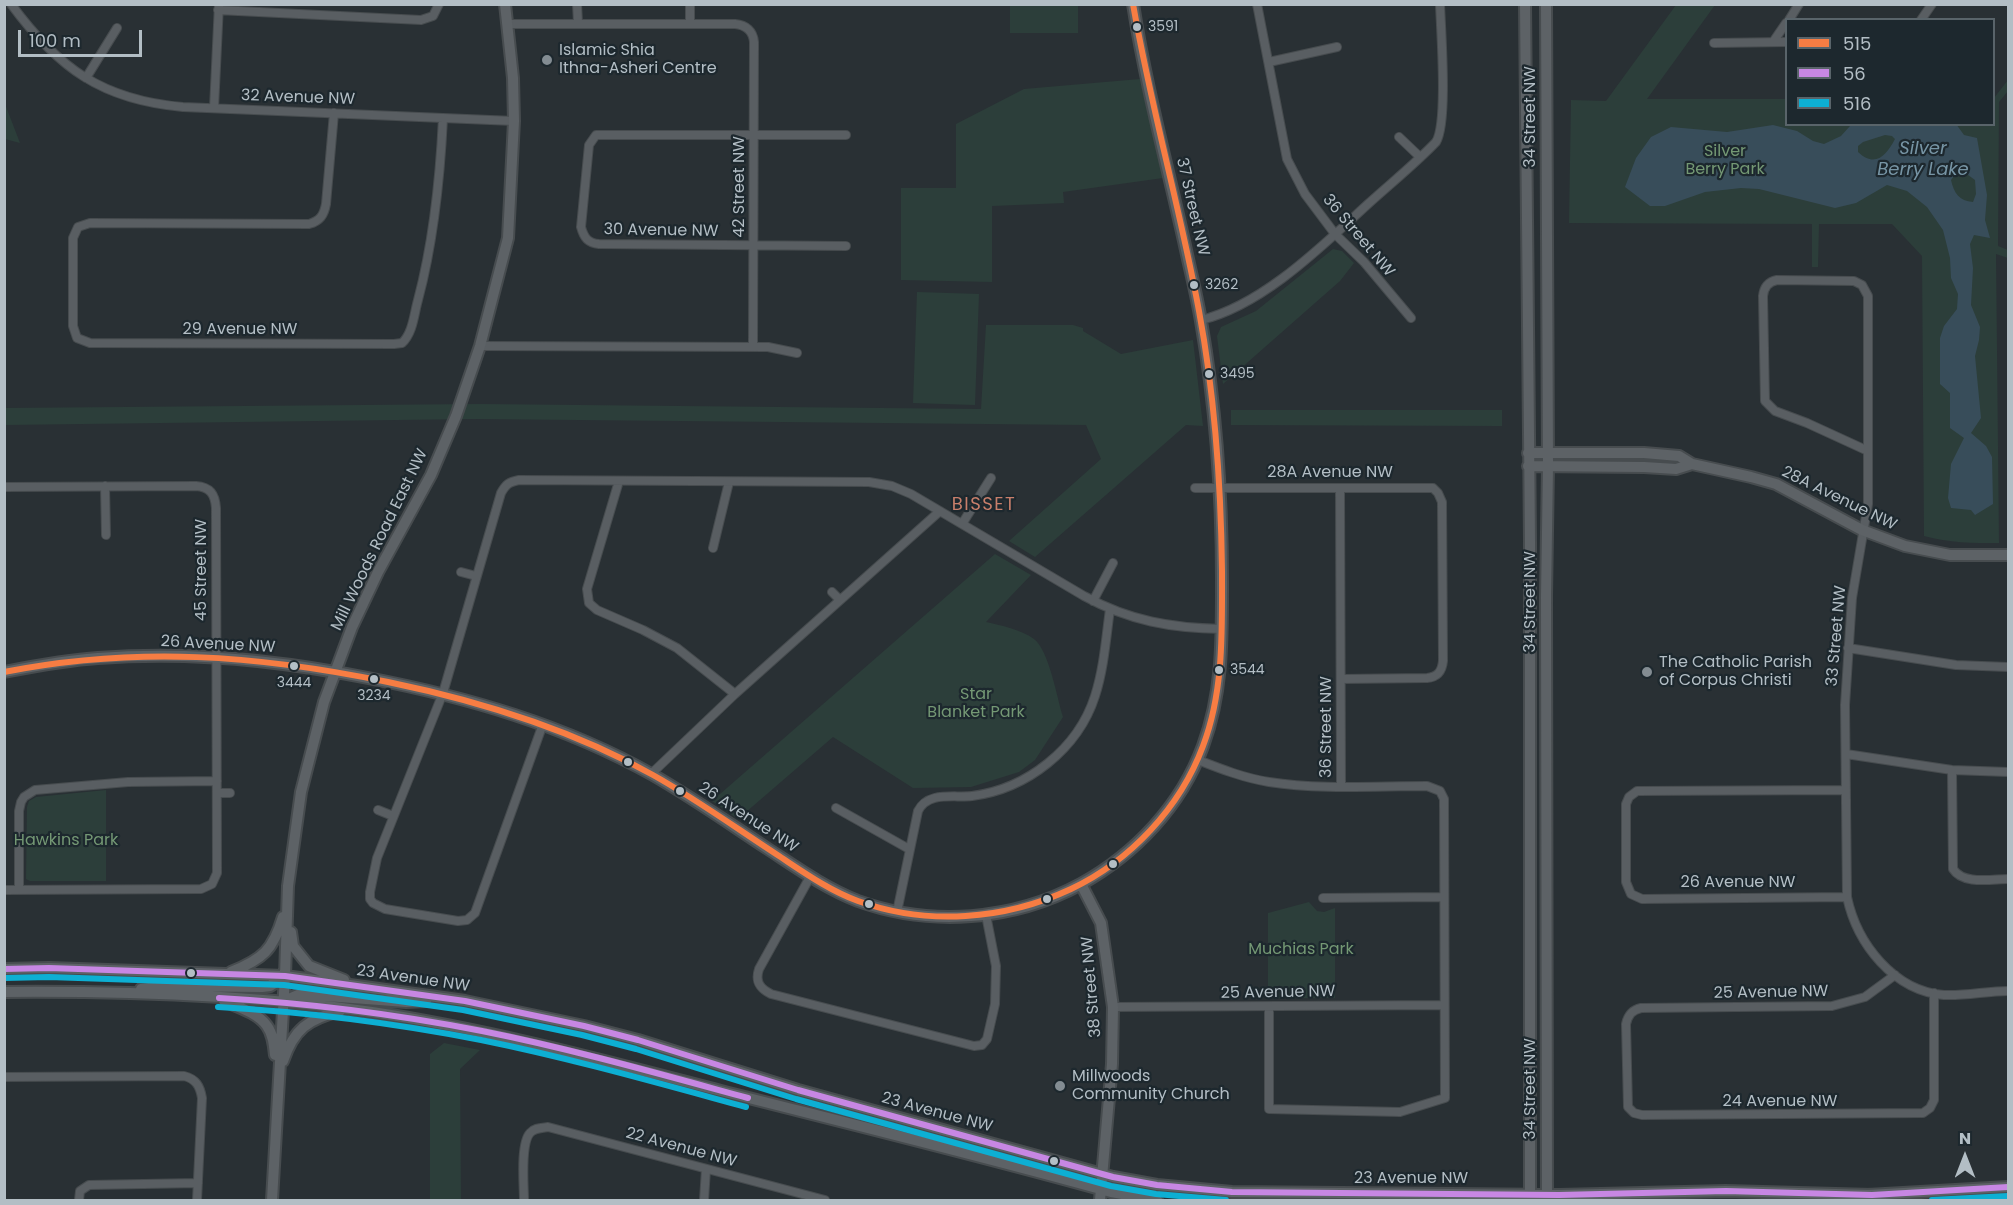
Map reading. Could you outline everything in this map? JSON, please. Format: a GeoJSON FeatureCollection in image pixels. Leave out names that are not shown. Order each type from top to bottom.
{"type":"FeatureCollection","features":[{"type":"Feature","properties":{"kind":"main road","name":"Mill Woods Road East NW"},"geometry":{"type":"LineString","coordinates":[[272,1200],[287,905],[301,792],[317,727],[335,672],[366,595],[431,475],[456,416],[480,346],[508,237],[514,121],[513,78],[505,4]]}},
{"type":"Feature","properties":{"kind":"main road","name":"37 Street NW"},"geometry":{"type":"LineString","coordinates":[[1133,4],[1142,58],[1201,320],[1214,414],[1220,489],[1222,652],[1218,689],[1209,728],[1198,760],[1172,803],[1145,837]]}},
{"type":"Feature","properties":{"kind":"main road","name":"34 Street NW"},"geometry":{"type":"LineString","coordinates":[[1525,4],[1530,542],[1530,1197]]}},
{"type":"Feature","properties":{"kind":"main road","name":"34 Street NW"},"geometry":{"type":"LineString","coordinates":[[1546,4],[1547,1198]]}},
{"type":"Feature","properties":{"kind":"main road","name":"28A Avenue NW"},"geometry":{"type":"LineString","coordinates":[[1528,453],[1644,453],[1679,456],[1692,464],[1776,484],[1862,530],[1905,546],[1932,553],[1965,556],[2008,555]]}},
{"type":"Feature","properties":{"kind":"main road","name":"28A Avenue NW"},"geometry":{"type":"LineString","coordinates":[[1528,466],[1676,469],[1692,464]]}},
{"type":"Feature","properties":{"kind":"main road","name":"26 Avenue NW"},"geometry":{"type":"LineString","coordinates":[[4,672],[94,658],[216,657],[263,661],[335,672],[443,693],[543,724],[594,746],[651,774],[810,877],[841,894],[897,912],[946,917],[986,915],[1028,906],[1082,884],[1115,862],[1145,837]]}},
{"type":"Feature","properties":{"kind":"main road","name":"38 Street NW"},"geometry":{"type":"LineString","coordinates":[[1082,884],[1101,923],[1113,1007],[1112,1064],[1100,1200]]}},
{"type":"Feature","properties":{"kind":"main road"},"geometry":{"type":"LineString","coordinates":[[218,974],[229,973],[258,960],[269,950],[278,935],[287,905]]}},
{"type":"Feature","properties":{"kind":"main road"},"geometry":{"type":"LineString","coordinates":[[287,905],[293,946],[309,966],[362,987]]}},
{"type":"Feature","properties":{"kind":"main road","name":"23 Avenue NW"},"geometry":{"type":"LineString","coordinates":[[4,969],[49,968],[285,976],[465,1000],[638,1040],[798,1090],[1101,1173],[1157,1185],[1232,1192],[1547,1198],[1726,1191],[1872,1195]]}},
{"type":"Feature","properties":{"kind":"main road"},"geometry":{"type":"LineString","coordinates":[[105,992],[165,987],[262,987],[270,986],[285,976]]}},
{"type":"Feature","properties":{"kind":"main road","name":"23 Avenue NW"},"geometry":{"type":"LineString","coordinates":[[4,992],[105,992],[283,1001],[442,1023],[531,1042],[1100,1189],[1157,1200]]}},
{"type":"Feature","properties":{"kind":"main road"},"geometry":{"type":"LineString","coordinates":[[283,1001],[300,994],[406,1002],[465,1000]]}},
{"type":"Feature","properties":{"kind":"main road"},"geometry":{"type":"LineString","coordinates":[[219,998],[252,1014],[267,1025],[272,1037],[278,1075]]}},
{"type":"Feature","properties":{"kind":"main road"},"geometry":{"type":"LineString","coordinates":[[278,1075],[288,1047],[304,1026],[318,1017],[349,1009]]}},
{"type":"Feature","properties":{"kind":"main road","name":"23 Avenue NW"},"geometry":{"type":"LineString","coordinates":[[1821,1200],[2008,1187]]}},
{"type":"Feature","properties":{"kind":"street","name":"32 Avenue NW"},"geometry":{"type":"LineString","coordinates":[[10,4],[50,52],[70,68],[107,90],[143,101],[167,106],[514,121]]}},
{"type":"Feature","properties":{"kind":"street"},"geometry":{"type":"LineString","coordinates":[[321,15],[322,4]]}},
{"type":"Feature","properties":{"kind":"street"},"geometry":{"type":"LineString","coordinates":[[577,4],[578,23]]}},
{"type":"Feature","properties":{"kind":"street"},"geometry":{"type":"LineString","coordinates":[[508,24],[690,24],[690,4]]}},
{"type":"Feature","properties":{"kind":"street","name":"36 Street NW"},"geometry":{"type":"LineString","coordinates":[[1257,4],[1287,159],[1305,194],[1335,234],[1364,262],[1411,318]]}},
{"type":"Feature","properties":{"kind":"street"},"geometry":{"type":"LineString","coordinates":[[1201,320],[1230,311],[1254,298],[1335,234],[1436,142],[1441,128],[1440,4]]}},
{"type":"Feature","properties":{"kind":"street"},"geometry":{"type":"LineString","coordinates":[[1790,18],[1799,4]]}},
{"type":"Feature","properties":{"kind":"street"},"geometry":{"type":"LineString","coordinates":[[1922,18],[1932,4]]}},
{"type":"Feature","properties":{"kind":"street"},"geometry":{"type":"LineString","coordinates":[[214,108],[218,7],[421,20],[430,18],[439,7]]}},
{"type":"Feature","properties":{"kind":"street","name":"42 Street NW"},"geometry":{"type":"LineString","coordinates":[[690,24],[740,25],[753,34],[753,347]]}},
{"type":"Feature","properties":{"kind":"street"},"geometry":{"type":"LineString","coordinates":[[1773,42],[1785,25]]}},
{"type":"Feature","properties":{"kind":"street"},"geometry":{"type":"LineString","coordinates":[[86,78],[117,28]]}},
{"type":"Feature","properties":{"kind":"street"},"geometry":{"type":"LineString","coordinates":[[1714,43],[1785,42]]}},
{"type":"Feature","properties":{"kind":"street"},"geometry":{"type":"LineString","coordinates":[[1269,62],[1337,47]]}},
{"type":"Feature","properties":{"kind":"street","name":"29 Avenue NW"},"geometry":{"type":"LineString","coordinates":[[334,114],[326,204],[321,218],[309,224],[90,223],[81,225],[73,238],[72,322],[77,338],[90,343],[394,344],[404,341],[410,330],[429,258],[438,194],[443,118]]}},
{"type":"Feature","properties":{"kind":"street","name":"30 Avenue NW"},"geometry":{"type":"LineString","coordinates":[[754,135],[601,134],[594,137],[589,145],[581,227],[585,238],[592,243],[599,244],[846,246]]}},
{"type":"Feature","properties":{"kind":"street"},"geometry":{"type":"LineString","coordinates":[[754,135],[846,135]]}},
{"type":"Feature","properties":{"kind":"street"},"geometry":{"type":"LineString","coordinates":[[1399,137],[1420,157]]}},
{"type":"Feature","properties":{"kind":"street","name":"33 Street NW"},"geometry":{"type":"LineString","coordinates":[[1868,451],[1775,411],[1767,405],[1763,394],[1763,296],[1767,285],[1777,280],[1848,280],[1862,285],[1868,296],[1868,451],[1868,504],[1852,598],[1848,648],[1846,897],[1853,920],[1863,939],[1876,957],[1895,975]]}},
{"type":"Feature","properties":{"kind":"street"},"geometry":{"type":"LineString","coordinates":[[480,346],[772,347],[797,353]]}},
{"type":"Feature","properties":{"kind":"street"},"geometry":{"type":"LineString","coordinates":[[962,524],[991,478]]}},
{"type":"Feature","properties":{"kind":"street"},"geometry":{"type":"LineString","coordinates":[[543,724],[475,913],[467,920],[458,921],[385,909],[373,903],[370,899],[370,892],[373,870],[443,693],[501,493],[506,484],[519,480],[878,483],[911,494],[1110,609],[1147,622],[1175,627],[1222,629]]}},
{"type":"Feature","properties":{"kind":"street"},"geometry":{"type":"LineString","coordinates":[[619,481],[587,589],[589,603],[597,610],[677,648],[735,694]]}},
{"type":"Feature","properties":{"kind":"street"},"geometry":{"type":"LineString","coordinates":[[714,548],[729,482]]}},
{"type":"Feature","properties":{"kind":"street"},"geometry":{"type":"LineString","coordinates":[[4,487],[105,486],[106,535]]}},
{"type":"Feature","properties":{"kind":"street","name":"45 Street NW"},"geometry":{"type":"LineString","coordinates":[[19,890],[201,889],[212,884],[217,873],[216,504],[211,491],[196,486],[105,486]]}},
{"type":"Feature","properties":{"kind":"street"},"geometry":{"type":"LineString","coordinates":[[1195,488],[1220,489]]}},
{"type":"Feature","properties":{"kind":"street","name":"36 Street NW"},"geometry":{"type":"LineString","coordinates":[[1340,488],[1341,786]]}},
{"type":"Feature","properties":{"kind":"street","name":"28A Avenue NW"},"geometry":{"type":"LineString","coordinates":[[1220,489],[1433,488],[1438,493],[1442,502],[1443,661],[1438,674],[1426,678],[1341,679]]}},
{"type":"Feature","properties":{"kind":"street"},"geometry":{"type":"LineString","coordinates":[[651,774],[735,694],[940,511]]}},
{"type":"Feature","properties":{"kind":"street"},"geometry":{"type":"LineString","coordinates":[[1093,601],[1113,563]]}},
{"type":"Feature","properties":{"kind":"street"},"geometry":{"type":"LineString","coordinates":[[461,572],[476,576]]}},
{"type":"Feature","properties":{"kind":"street"},"geometry":{"type":"LineString","coordinates":[[832,592],[840,600]]}},
{"type":"Feature","properties":{"kind":"street"},"geometry":{"type":"LineString","coordinates":[[897,912],[918,811],[924,802],[936,798],[974,796],[1001,789],[1039,770],[1066,746],[1085,718],[1095,697],[1110,609]]}},
{"type":"Feature","properties":{"kind":"street"},"geometry":{"type":"LineString","coordinates":[[1848,648],[1956,665],[2008,667]]}},
{"type":"Feature","properties":{"kind":"street"},"geometry":{"type":"LineString","coordinates":[[1846,754],[1952,770],[2008,772]]}},
{"type":"Feature","properties":{"kind":"street"},"geometry":{"type":"LineString","coordinates":[[1198,760],[1224,770],[1270,782],[1341,786],[1427,786],[1440,791],[1444,803],[1445,1098],[1400,1112],[1269,1109],[1269,1007]]}},
{"type":"Feature","properties":{"kind":"street"},"geometry":{"type":"LineString","coordinates":[[1952,770],[1952,865],[1956,874],[1968,879],[2008,879]]}},
{"type":"Feature","properties":{"kind":"street"},"geometry":{"type":"LineString","coordinates":[[4,890],[19,890],[19,811],[24,797],[35,790],[111,783],[217,781]]}},
{"type":"Feature","properties":{"kind":"street","name":"26 Avenue NW"},"geometry":{"type":"LineString","coordinates":[[1846,790],[1640,790],[1631,794],[1626,804],[1626,882],[1631,894],[1637,898],[1846,897]]}},
{"type":"Feature","properties":{"kind":"street"},"geometry":{"type":"LineString","coordinates":[[217,793],[230,793]]}},
{"type":"Feature","properties":{"kind":"street"},"geometry":{"type":"LineString","coordinates":[[836,808],[909,849]]}},
{"type":"Feature","properties":{"kind":"street"},"geometry":{"type":"LineString","coordinates":[[378,810],[393,816]]}},
{"type":"Feature","properties":{"kind":"street"},"geometry":{"type":"LineString","coordinates":[[810,877],[759,969],[757,983],[762,989],[968,1045],[982,1045],[990,1032],[996,988],[995,960],[986,915]]}},
{"type":"Feature","properties":{"kind":"street"},"geometry":{"type":"LineString","coordinates":[[1323,898],[1443,897]]}},
{"type":"Feature","properties":{"kind":"street"},"geometry":{"type":"LineString","coordinates":[[1895,975],[1915,987],[1934,993],[1968,995],[2008,991]]}},
{"type":"Feature","properties":{"kind":"street","name":"25 Avenue NW"},"geometry":{"type":"LineString","coordinates":[[1630,1110],[1627,1100],[1626,1024],[1631,1012],[1641,1008],[1832,1006],[1865,997],[1895,975]]}},
{"type":"Feature","properties":{"kind":"street","name":"24 Avenue NW"},"geometry":{"type":"LineString","coordinates":[[1630,1110],[1642,1115],[1918,1115],[1930,1108],[1934,1100],[1934,993]]}},
{"type":"Feature","properties":{"kind":"street","name":"25 Avenue NW"},"geometry":{"type":"LineString","coordinates":[[1113,1007],[1443,1005]]}},
{"type":"Feature","properties":{"kind":"street"},"geometry":{"type":"LineString","coordinates":[[4,1077],[184,1076],[197,1083],[202,1098],[197,1200]]}},
{"type":"Feature","properties":{"kind":"street","name":"22 Avenue NW"},"geometry":{"type":"LineString","coordinates":[[524,1200],[525,1144],[531,1131],[541,1128],[555,1128],[825,1200]]}},
{"type":"Feature","properties":{"kind":"street"},"geometry":{"type":"LineString","coordinates":[[704,1200],[706,1169]]}},
{"type":"Feature","properties":{"kind":"street"},"geometry":{"type":"LineString","coordinates":[[79,1200],[81,1191],[89,1185],[198,1183]]}},
{"type":"Feature","properties":{"kind":"green space"},"geometry":{"type":"Polygon","coordinates":[[[1010,4],[1078,5],[1078,33],[1010,33],[1010,4]]]}},
{"type":"Feature","properties":{"kind":"green space","name":"Silver Berry Park"},"geometry":{"type":"Polygon","coordinates":[[[1676,5],[1715,5],[1647,99],[1785,99],[1785,126],[1995,126],[1995,97],[2008,80],[2008,91],[1999,102],[1998,246],[2008,250],[2008,258],[1996,254],[1999,543],[1970,543],[1924,536],[1922,256],[1892,224],[1819,224],[1818,267],[1812,267],[1812,224],[1569,223],[1571,100],[1606,101],[1676,5]]]}},
{"type":"Feature","properties":{"kind":"green space"},"geometry":{"type":"Polygon","coordinates":[[[1140,79],[1163,178],[1063,192],[1064,203],[992,206],[992,282],[901,280],[901,188],[956,188],[956,124],[1024,89],[1140,79]]]}},
{"type":"Feature","properties":{"kind":"green space"},"geometry":{"type":"Polygon","coordinates":[[[5,104],[20,143],[5,139],[5,104]]]}},
{"type":"Feature","properties":{"kind":"green space"},"geometry":{"type":"Polygon","coordinates":[[[1333,249],[1342,251],[1354,263],[1340,281],[1223,384],[1217,336],[1221,327],[1256,311],[1333,249]]]}},
{"type":"Feature","properties":{"kind":"green space"},"geometry":{"type":"Polygon","coordinates":[[[917,292],[979,294],[975,405],[913,403],[917,292]]]}},
{"type":"Feature","properties":{"kind":"green space"},"geometry":{"type":"Polygon","coordinates":[[[986,325],[1073,325],[1083,328],[1083,331],[1121,354],[1193,340],[1203,426],[1186,425],[1035,557],[1009,541],[1101,459],[1086,425],[475,419],[5,425],[4,408],[480,404],[981,409],[986,325]]]}},
{"type":"Feature","properties":{"kind":"green space"},"geometry":{"type":"Polygon","coordinates":[[[1231,410],[1502,410],[1502,426],[1231,425],[1231,410]]]}},
{"type":"Feature","properties":{"kind":"green space","name":"Star Blanket Park"},"geometry":{"type":"Polygon","coordinates":[[[995,554],[1031,575],[986,622],[1023,633],[1039,645],[1052,675],[1063,717],[1035,760],[1019,772],[971,787],[913,788],[833,737],[738,819],[712,801],[995,554]]]}},
{"type":"Feature","properties":{"kind":"green space","name":"Hawkins Park"},"geometry":{"type":"Polygon","coordinates":[[[106,790],[106,881],[30,881],[26,879],[29,801],[36,797],[106,790]]]}},
{"type":"Feature","properties":{"kind":"green space","name":"Muchias Park"},"geometry":{"type":"Polygon","coordinates":[[[1309,902],[1317,911],[1324,912],[1335,908],[1335,998],[1268,998],[1268,913],[1309,902]]]}},
{"type":"Feature","properties":{"kind":"green space"},"geometry":{"type":"Polygon","coordinates":[[[444,1043],[480,1050],[460,1069],[461,1200],[430,1200],[430,1054],[444,1043]]]}},
{"type":"Feature","properties":{"kind":"water","name":"Silver Berry Lake"},"geometry":{"type":"Polygon","coordinates":[[[1773,125],[1797,131],[1813,141],[1824,144],[1841,136],[1850,126],[1957,126],[1964,135],[1977,138],[1987,195],[1985,220],[1990,238],[1974,235],[1970,244],[1973,268],[1971,305],[1980,327],[1975,356],[1981,418],[1971,433],[1986,446],[1992,457],[1993,504],[1975,515],[1971,510],[1951,508],[1948,498],[1951,464],[1964,438],[1950,428],[1950,393],[1940,384],[1940,338],[1944,326],[1957,309],[1958,294],[1951,278],[1950,258],[1943,230],[1927,207],[1907,191],[1887,185],[1856,203],[1835,208],[1759,189],[1741,188],[1705,192],[1665,206],[1650,206],[1625,187],[1636,158],[1651,137],[1671,127],[1727,132],[1773,125]],[[1885,135],[1863,142],[1858,146],[1858,152],[1870,159],[1879,158],[1884,155],[1895,139],[1885,135]],[[1957,172],[1951,180],[1961,198],[1973,202],[1976,194],[1975,180],[1964,172],[1957,172]]]}},
{"type":"Feature","properties":{"kind":"transit line","name":"515"},"geometry":{"type":"LineString","coordinates":[[4,672],[102,659],[197,657],[291,665],[388,682],[457,698],[557,730],[622,759],[685,794],[836,891],[884,909],[938,916],[993,913],[1046,899],[1093,877],[1133,848],[1150,830],[1167,811],[1193,769],[1203,746],[1215,704],[1222,638],[1220,506],[1209,376],[1199,311],[1133,4]]}},
{"type":"Feature","properties":{"kind":"transit line","name":"56"},"geometry":{"type":"LineString","coordinates":[[4,969],[49,968],[285,976],[465,1001],[638,1040],[798,1090],[1113,1177],[1157,1185],[1232,1192],[1559,1195],[1726,1191],[1872,1195],[2008,1187]]}},
{"type":"Feature","properties":{"kind":"transit line","name":"516"},"geometry":{"type":"LineString","coordinates":[[4,978],[49,977],[284,985],[463,1010],[636,1049],[796,1099],[1111,1186],[1156,1194],[1226,1200]]}},
{"type":"Feature","properties":{"kind":"transit line","name":"56"},"geometry":{"type":"LineString","coordinates":[[219,998],[351,1010],[482,1031],[583,1054],[748,1098]]}},
{"type":"Feature","properties":{"kind":"transit line","name":"516"},"geometry":{"type":"LineString","coordinates":[[218,1007],[350,1019],[481,1040],[581,1063],[746,1107]]}},
{"type":"Feature","properties":{"kind":"transit line","name":"516"},"geometry":{"type":"LineString","coordinates":[[1932,1200],[2008,1196]]}},
{"type":"Feature","properties":{"kind":"place","name":"3591"},"geometry":{"type":"Point","coordinates":[1137,27]}},
{"type":"Feature","properties":{"kind":"place","name":"Islamic Shia Ithna-Asheri Centre"},"geometry":{"type":"Point","coordinates":[547,60]}},
{"type":"Feature","properties":{"kind":"place","name":"3262"},"geometry":{"type":"Point","coordinates":[1194,285]}},
{"type":"Feature","properties":{"kind":"place","name":"3495"},"geometry":{"type":"Point","coordinates":[1209,374]}},
{"type":"Feature","properties":{"kind":"place","name":"3444"},"geometry":{"type":"Point","coordinates":[294,666]}},
{"type":"Feature","properties":{"kind":"place","name":"3544"},"geometry":{"type":"Point","coordinates":[1219,670]}},
{"type":"Feature","properties":{"kind":"place","name":"The Catholic Parish of Corpus Christi"},"geometry":{"type":"Point","coordinates":[1647,672]}},
{"type":"Feature","properties":{"kind":"place","name":"3234"},"geometry":{"type":"Point","coordinates":[374,679]}},
{"type":"Feature","properties":{"kind":"place","name":"Millwoods Community Church"},"geometry":{"type":"Point","coordinates":[1060,1086]}},
{"type":"Feature","properties":{"kind":"district","name":"BISSET"},"geometry":{"type":"Point","coordinates":[984,505]}}]}
